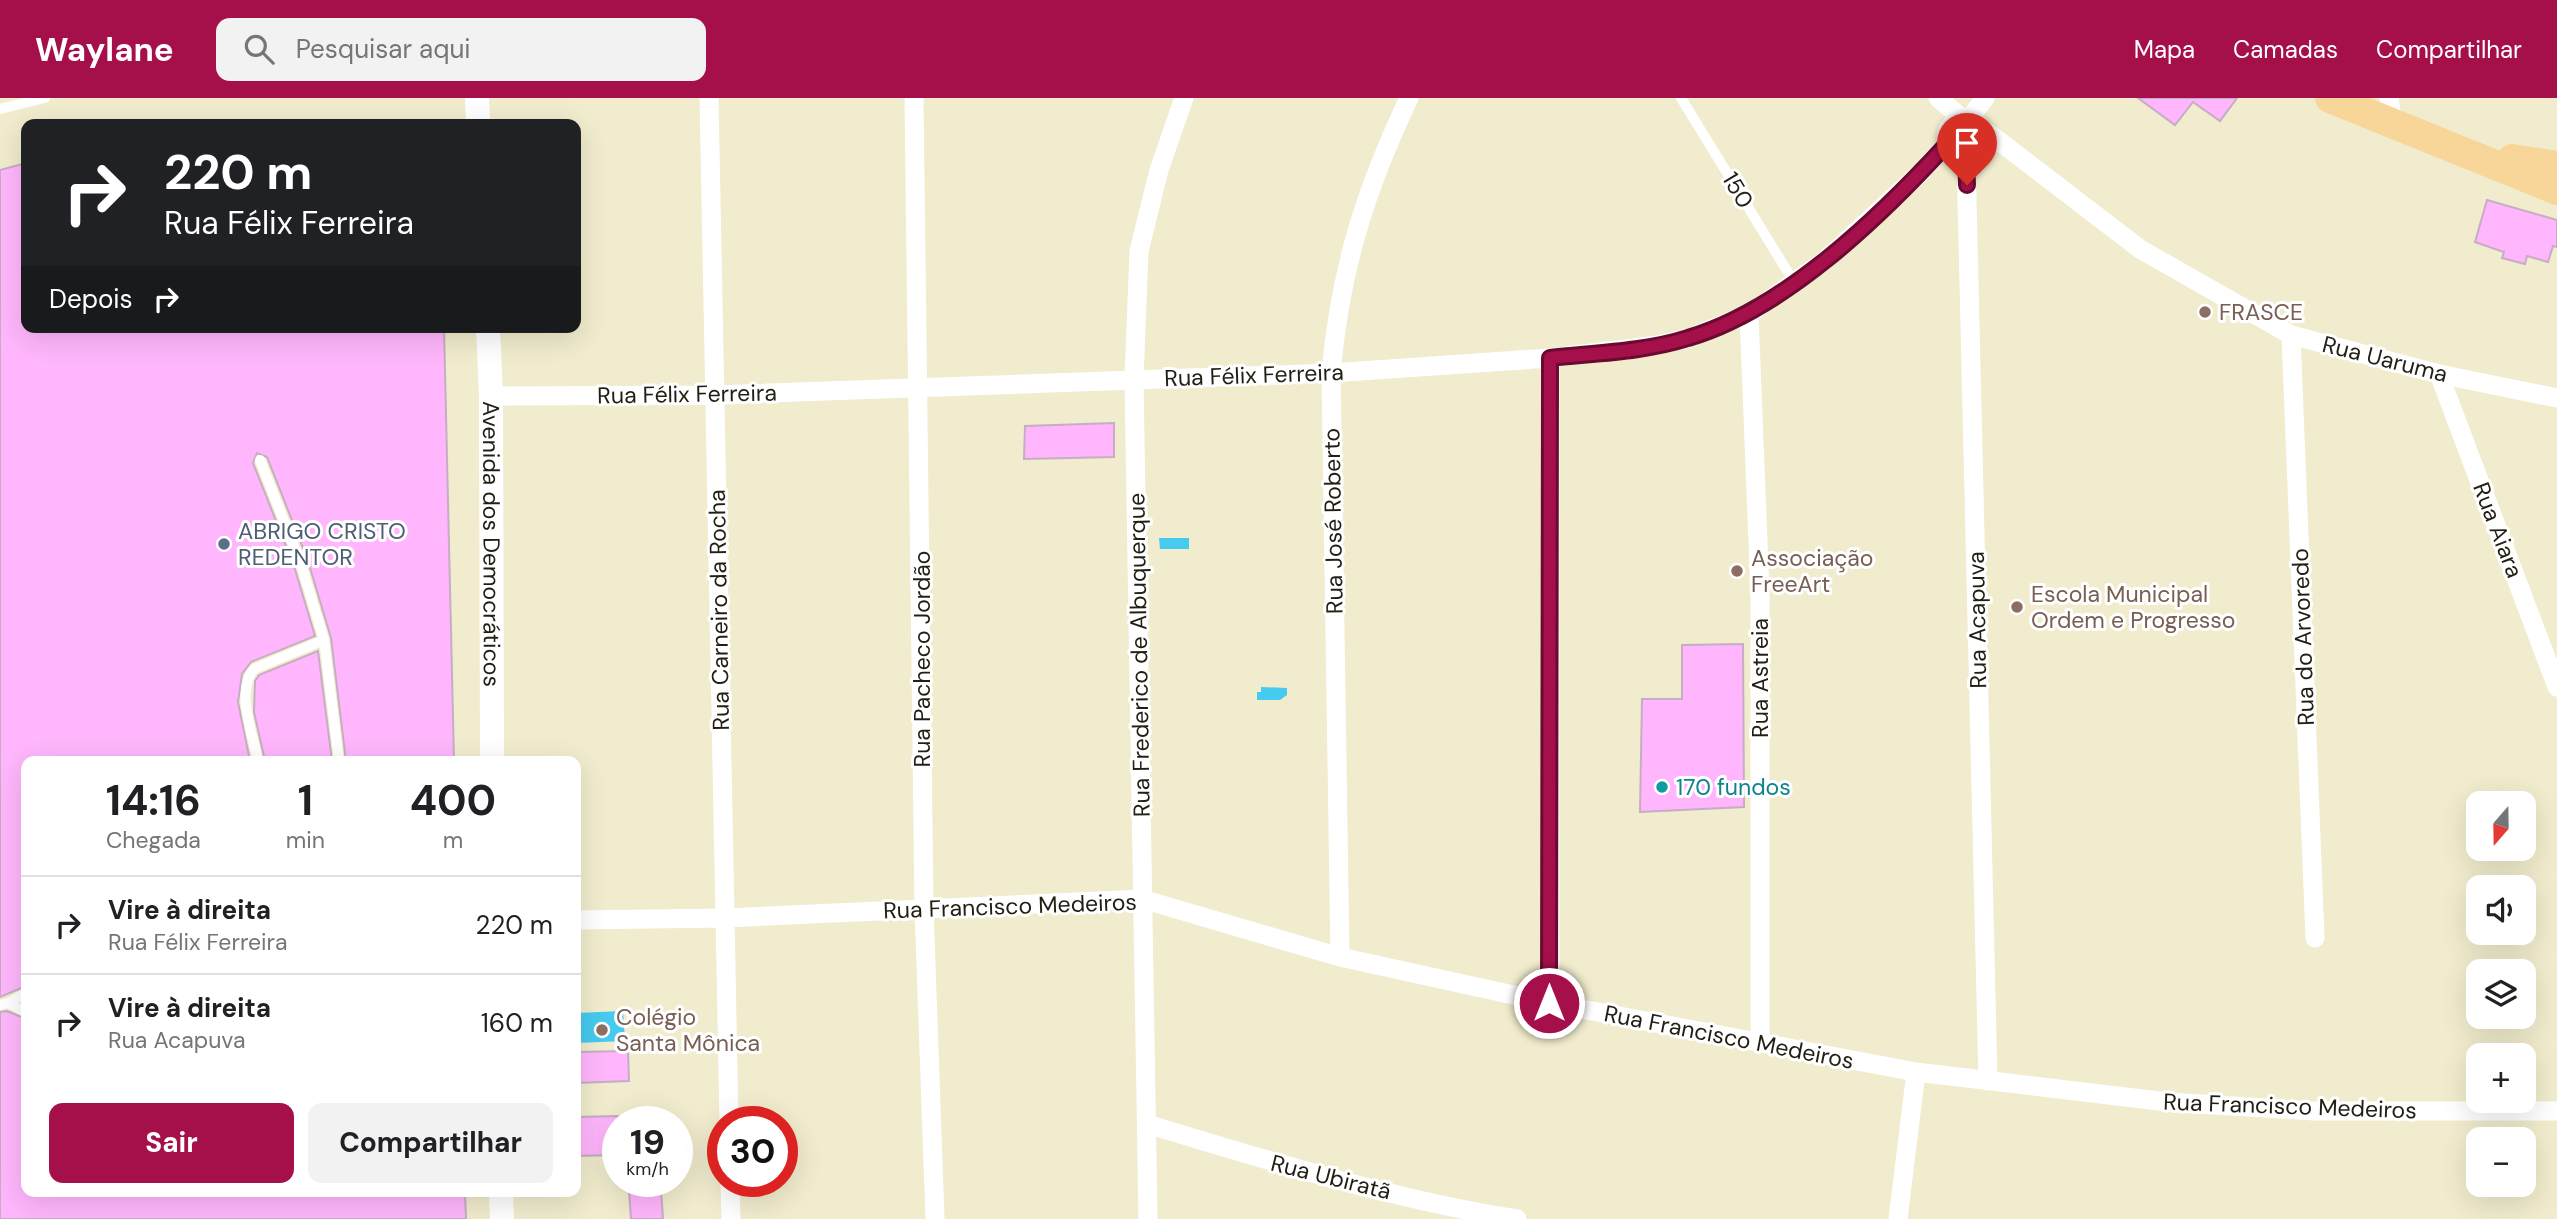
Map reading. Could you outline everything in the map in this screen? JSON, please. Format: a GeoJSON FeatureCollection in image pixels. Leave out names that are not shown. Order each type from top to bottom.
{"type":"FeatureCollection","features":[{"type":"Feature","properties":{"kind":"main road"},"geometry":{"type":"LineString","coordinates":[[2350,101],[2391,111],[2466,151],[2557,190]]}},
{"type":"Feature","properties":{"kind":"main road"},"geometry":{"type":"LineString","coordinates":[[2466,151],[2557,166]]}},
{"type":"Feature","properties":{"kind":"street"},"geometry":{"type":"LineString","coordinates":[[477,98],[478,119]]}},
{"type":"Feature","properties":{"kind":"street","name":"Rua Carneiro da Rocha"},"geometry":{"type":"LineString","coordinates":[[709,98],[729,1106]]}},
{"type":"Feature","properties":{"kind":"street","name":"Rua Pacheco Jordão"},"geometry":{"type":"LineString","coordinates":[[914,98],[924,908],[935,1219]]}},
{"type":"Feature","properties":{"kind":"street","name":"Rua Frederico de Albuquerque"},"geometry":{"type":"LineString","coordinates":[[1148,1219],[1134,380],[1139,251],[1159,170],[1184,98]]}},
{"type":"Feature","properties":{"kind":"street","name":"Rua José Roberto"},"geometry":{"type":"LineString","coordinates":[[1340,957],[1331,373],[1339,296],[1353,240],[1387,144],[1409,98]]}},
{"type":"Feature","properties":{"kind":"street","name":"Rua Uaruma"},"geometry":{"type":"LineString","coordinates":[[1938,98],[2140,249],[2291,335],[2439,374],[2557,398]]}},
{"type":"Feature","properties":{"kind":"street"},"geometry":{"type":"LineString","coordinates":[[1971,122],[1985,141],[1976,155],[1966,158],[1953,153],[1947,144],[1950,126],[1971,122],[1985,98]]}},
{"type":"Feature","properties":{"kind":"street","name":"Rua Félix Ferreira"},"geometry":{"type":"LineString","coordinates":[[491,396],[714,395],[1331,373],[1550,358],[1658,345],[1689,338],[1749,314],[1824,261],[1920,173],[1947,144]]}},
{"type":"Feature","properties":{"kind":"street","name":"Rua Acapuva"},"geometry":{"type":"LineString","coordinates":[[1966,158],[1988,1082]]}},
{"type":"Feature","properties":{"kind":"street","name":"Rua Astreia"},"geometry":{"type":"LineString","coordinates":[[1749,314],[1760,593],[1760,1044]]}},
{"type":"Feature","properties":{"kind":"street","name":"Avenida dos Democráticos"},"geometry":{"type":"LineString","coordinates":[[488,333],[491,396],[492,756]]}},
{"type":"Feature","properties":{"kind":"street","name":"Rua do Arvoredo"},"geometry":{"type":"LineString","coordinates":[[2291,335],[2315,938]]}},
{"type":"Feature","properties":{"kind":"street"},"geometry":{"type":"LineString","coordinates":[[1549,1003],[1550,358]]}},
{"type":"Feature","properties":{"kind":"street","name":"Rua Aiara"},"geometry":{"type":"LineString","coordinates":[[2439,374],[2557,687]]}},
{"type":"Feature","properties":{"kind":"street","name":"Rua Francisco Medeiros"},"geometry":{"type":"LineString","coordinates":[[581,920],[726,918],[1142,899],[1340,957],[1549,1003],[1916,1072],[2168,1102],[2314,1111],[2557,1111]]}},
{"type":"Feature","properties":{"kind":"street"},"geometry":{"type":"LineString","coordinates":[[1898,1219],[1916,1072]]}},
{"type":"Feature","properties":{"kind":"street","name":"Rua Ubiratã"},"geometry":{"type":"LineString","coordinates":[[1147,1125],[1286,1167],[1472,1212],[1517,1219]]}},
{"type":"Feature","properties":{"kind":"street"},"geometry":{"type":"LineString","coordinates":[[501,1197],[502,1219]]}},
{"type":"Feature","properties":{"kind":"street"},"geometry":{"type":"LineString","coordinates":[[730,1197],[731,1219]]}},
{"type":"Feature","properties":{"kind":"lane"},"geometry":{"type":"LineString","coordinates":[[0,109],[45,98]]}},
{"type":"Feature","properties":{"kind":"lane","name":"150"},"geometry":{"type":"LineString","coordinates":[[1682,98],[1794,282]]}},
{"type":"Feature","properties":{"kind":"lane"},"geometry":{"type":"LineString","coordinates":[[260,460],[301,564],[324,640],[338,756]]}},
{"type":"Feature","properties":{"kind":"lane"},"geometry":{"type":"LineString","coordinates":[[257,756],[245,692],[249,676],[254,669],[324,640]]}},
{"type":"Feature","properties":{"kind":"lane"},"geometry":{"type":"LineString","coordinates":[[4,1004],[21,996]]}},
{"type":"Feature","properties":{"kind":"lane"},"geometry":{"type":"LineString","coordinates":[[4,1004],[21,1010]]}},
{"type":"Feature","properties":{"kind":"water"},"geometry":{"type":"Polygon","coordinates":[[[1159,538],[1189,538],[1189,549],[1160,549],[1159,538]]]}},
{"type":"Feature","properties":{"kind":"water"},"geometry":{"type":"Polygon","coordinates":[[[1261,687],[1287,688],[1287,695],[1280,700],[1257,700],[1257,692],[1261,692],[1261,687]]]}},
{"type":"Feature","properties":{"kind":"water"},"geometry":{"type":"Polygon","coordinates":[[[623,1011],[625,1041],[581,1043],[581,1013],[623,1011]]]}},
{"type":"Feature","properties":{"kind":"building"},"geometry":{"type":"Polygon","coordinates":[[[2138,98],[2237,98],[2220,121],[2193,102],[2175,125],[2138,98]]]}},
{"type":"Feature","properties":{"kind":"building","name":"ABRIGO CRISTO REDENTOR"},"geometry":{"type":"Polygon","coordinates":[[[21,164],[21,333],[444,333],[454,756],[345,756],[331,638],[308,561],[267,457],[257,453],[253,463],[294,566],[315,636],[251,662],[242,674],[238,702],[249,756],[21,756],[21,988],[0,997],[0,170],[21,164]]]}},
{"type":"Feature","properties":{"kind":"building"},"geometry":{"type":"Polygon","coordinates":[[[2487,200],[2557,220],[2557,247],[2553,246],[2548,262],[2527,256],[2525,264],[2502,258],[2504,252],[2475,242],[2487,200]]]}},
{"type":"Feature","properties":{"kind":"building"},"geometry":{"type":"Polygon","coordinates":[[[1114,423],[1114,457],[1024,459],[1025,426],[1114,423]]]}},
{"type":"Feature","properties":{"kind":"building"},"geometry":{"type":"Polygon","coordinates":[[[1743,644],[1744,807],[1640,812],[1642,699],[1682,699],[1682,645],[1743,644]]]}},
{"type":"Feature","properties":{"kind":"building"},"geometry":{"type":"Polygon","coordinates":[[[318,651],[331,756],[264,756],[254,712],[255,681],[259,675],[318,651]]]}},
{"type":"Feature","properties":{"kind":"building"},"geometry":{"type":"Polygon","coordinates":[[[7,1011],[21,1017],[21,1197],[465,1197],[466,1219],[0,1219],[0,1012],[7,1011]]]}},
{"type":"Feature","properties":{"kind":"building"},"geometry":{"type":"Polygon","coordinates":[[[628,1051],[629,1081],[581,1083],[581,1052],[628,1051]]]}},
{"type":"Feature","properties":{"kind":"building"},"geometry":{"type":"Polygon","coordinates":[[[602,1116],[602,1155],[581,1156],[581,1117],[602,1116]]]}},
{"type":"Feature","properties":{"kind":"building"},"geometry":{"type":"Polygon","coordinates":[[[629,1197],[661,1197],[663,1219],[631,1219],[629,1197]]]}},
{"type":"Feature","properties":{"kind":"place","name":"FRASCE"},"geometry":{"type":"Point","coordinates":[2205,312]}},
{"type":"Feature","properties":{"kind":"place","name":"ABRIGO CRISTO REDENTOR"},"geometry":{"type":"Point","coordinates":[224,544]}},
{"type":"Feature","properties":{"kind":"place","name":"Associação FreeArt"},"geometry":{"type":"Point","coordinates":[1737,571]}},
{"type":"Feature","properties":{"kind":"place","name":"Escola Municipal Ordem e Progresso"},"geometry":{"type":"Point","coordinates":[2017,607]}},
{"type":"Feature","properties":{"kind":"place","name":"170 fundos"},"geometry":{"type":"Point","coordinates":[1662,787]}},
{"type":"Feature","properties":{"kind":"place","name":"Colégio Santa Mônica"},"geometry":{"type":"Point","coordinates":[602,1030]}},
{"type":"Feature","properties":{"kind":"route"},"geometry":{"type":"LineString","coordinates":[[1549,1003],[1550,358],[1658,345],[1689,338],[1749,314],[1824,261],[1920,173],[1947,144],[1953,153],[1960,158],[1966,158],[1967,185]]}}]}
